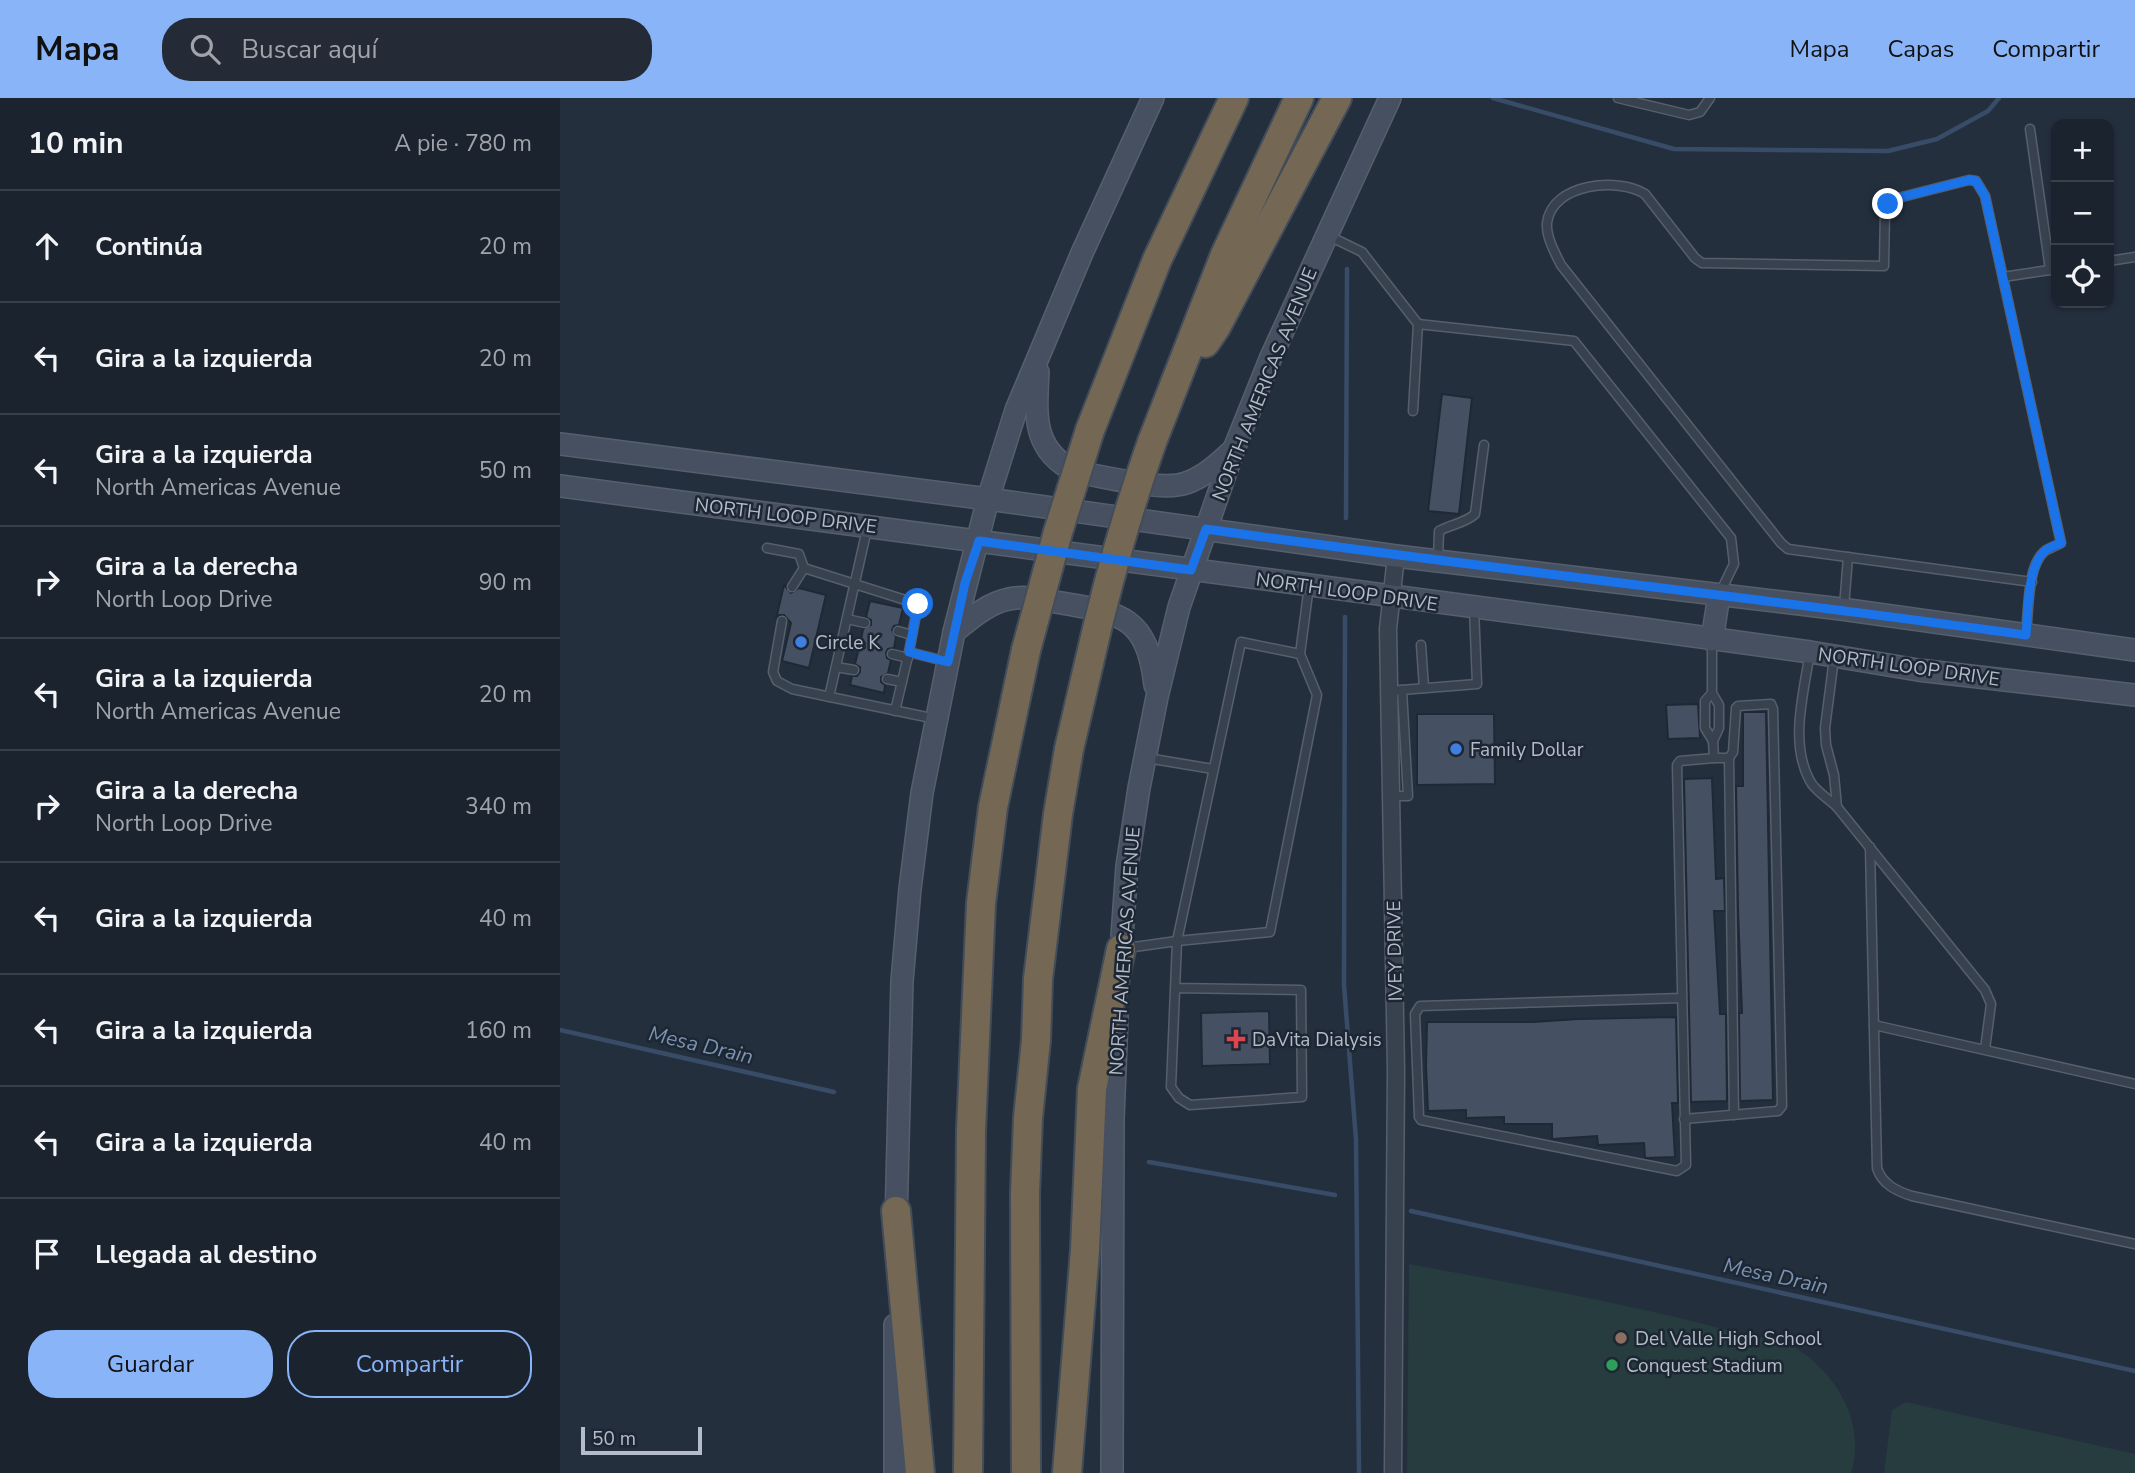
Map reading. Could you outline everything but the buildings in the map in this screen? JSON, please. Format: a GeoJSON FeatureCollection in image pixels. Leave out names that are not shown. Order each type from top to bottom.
{"type":"FeatureCollection","features":[{"type":"Feature","properties":{"kind":"highway"},"geometry":{"type":"LineString","coordinates":[[968,1473],[971,1107],[981,903],[993,807],[1026,650],[1058,532],[1090,430],[1157,260],[1234,98]]}},
{"type":"Feature","properties":{"kind":"highway"},"geometry":{"type":"LineString","coordinates":[[1026,1473],[1025,1194],[1028,1118],[1036,1040],[1038,979],[1069,748],[1109,577],[1152,442],[1225,255],[1298,98]]}},
{"type":"Feature","properties":{"kind":"highway"},"geometry":{"type":"LineString","coordinates":[[1177,382],[1216,327],[1337,98]]}},
{"type":"Feature","properties":{"kind":"highway"},"geometry":{"type":"LineString","coordinates":[[1068,1473],[1092,1088],[1121,949]]}},
{"type":"Feature","properties":{"kind":"highway"},"geometry":{"type":"LineString","coordinates":[[896,1211],[920,1473]]}},
{"type":"Feature","properties":{"kind":"main road"},"geometry":{"type":"LineString","coordinates":[[895,1473],[897,1110],[903,968],[911,875],[936,719],[965,583],[1016,410],[1082,253],[1153,98]]}},
{"type":"Feature","properties":{"kind":"main road","name":"NORTH AMERICAS AVENUE"},"geometry":{"type":"LineString","coordinates":[[1112,1473],[1114,1120],[1121,949],[1127,866],[1157,697],[1191,570],[1234,449],[1271,357],[1390,98]]}},
{"type":"Feature","properties":{"kind":"main road"},"geometry":{"type":"LineString","coordinates":[[1039,356],[1035,406],[1038,430],[1053,454],[1076,472],[1151,484],[1178,485],[1210,470],[1234,449]]}},
{"type":"Feature","properties":{"kind":"main road"},"geometry":{"type":"LineString","coordinates":[[560,444],[1438,561],[1844,610],[2135,650]]}},
{"type":"Feature","properties":{"kind":"main road","name":"NORTH LOOP DRIVE"},"geometry":{"type":"LineString","coordinates":[[560,486],[1810,652],[1918,670],[2135,695]]}},
{"type":"Feature","properties":{"kind":"main road"},"geometry":{"type":"LineString","coordinates":[[1712,640],[1719,595]]}},
{"type":"Feature","properties":{"kind":"main road"},"geometry":{"type":"LineString","coordinates":[[954,632],[993,604],[1010,598],[1027,597],[1117,614],[1136,628],[1143,638],[1151,659],[1157,697]]}},
{"type":"Feature","properties":{"kind":"street","name":"IVEY DRIVE"},"geometry":{"type":"LineString","coordinates":[[1393,1473],[1396,1071],[1391,796],[1396,691],[1388,629],[1396,555]]}},
{"type":"Feature","properties":{"kind":"lane"},"geometry":{"type":"LineString","coordinates":[[1618,98],[1689,115],[1700,113],[1710,98]]}},
{"type":"Feature","properties":{"kind":"lane"},"geometry":{"type":"LineString","coordinates":[[2030,129],[2051,258]]}},
{"type":"Feature","properties":{"kind":"lane"},"geometry":{"type":"LineString","coordinates":[[2026,635],[2032,582],[2038,560],[2046,550],[2061,543],[1985,196],[1976,181],[1969,180],[1894,199],[1888,204],[1885,210],[1884,266],[1702,263],[1695,258],[1645,194],[1636,188],[1585,187],[1557,203],[1547,224],[1561,265],[1788,549],[2032,582]]}},
{"type":"Feature","properties":{"kind":"lane"},"geometry":{"type":"LineString","coordinates":[[1326,235],[1362,252],[1418,324],[1413,411]]}},
{"type":"Feature","properties":{"kind":"lane"},"geometry":{"type":"LineString","coordinates":[[2114,260],[2135,257]]}},
{"type":"Feature","properties":{"kind":"lane"},"geometry":{"type":"LineString","coordinates":[[2003,277],[2051,270]]}},
{"type":"Feature","properties":{"kind":"lane"},"geometry":{"type":"LineString","coordinates":[[1418,324],[1574,341],[1731,538],[1734,564],[1719,595]]}},
{"type":"Feature","properties":{"kind":"lane"},"geometry":{"type":"LineString","coordinates":[[1438,561],[1439,531],[1469,520],[1475,514],[1484,445]]}},
{"type":"Feature","properties":{"kind":"lane"},"geometry":{"type":"LineString","coordinates":[[829,697],[867,526]]}},
{"type":"Feature","properties":{"kind":"lane"},"geometry":{"type":"LineString","coordinates":[[767,548],[799,554],[804,569]]}},
{"type":"Feature","properties":{"kind":"lane"},"geometry":{"type":"LineString","coordinates":[[1844,610],[1848,557]]}},
{"type":"Feature","properties":{"kind":"lane"},"geometry":{"type":"LineString","coordinates":[[804,569],[918,604],[895,710]]}},
{"type":"Feature","properties":{"kind":"lane"},"geometry":{"type":"LineString","coordinates":[[792,587],[804,569]]}},
{"type":"Feature","properties":{"kind":"lane"},"geometry":{"type":"LineString","coordinates":[[1121,949],[1270,932],[1317,695],[1300,654],[1309,586]]}},
{"type":"Feature","properties":{"kind":"lane"},"geometry":{"type":"LineString","coordinates":[[1396,691],[1477,684],[1475,608]]}},
{"type":"Feature","properties":{"kind":"lane"},"geometry":{"type":"LineString","coordinates":[[847,619],[865,623]]}},
{"type":"Feature","properties":{"kind":"lane"},"geometry":{"type":"LineString","coordinates":[[782,621],[773,671],[777,681],[792,689],[936,719]]}},
{"type":"Feature","properties":{"kind":"lane"},"geometry":{"type":"LineString","coordinates":[[898,631],[912,635]]}},
{"type":"Feature","properties":{"kind":"lane"},"geometry":{"type":"LineString","coordinates":[[1712,640],[1712,693],[1719,705],[1719,728],[1713,741],[1714,758]]}},
{"type":"Feature","properties":{"kind":"lane"},"geometry":{"type":"LineString","coordinates":[[841,642],[859,646]]}},
{"type":"Feature","properties":{"kind":"lane"},"geometry":{"type":"LineString","coordinates":[[1175,988],[1301,990],[1302,1097],[1190,1105],[1179,1098],[1171,1087],[1175,988],[1177,941],[1241,642],[1300,654]]}},
{"type":"Feature","properties":{"kind":"lane"},"geometry":{"type":"LineString","coordinates":[[1421,645],[1424,688]]}},
{"type":"Feature","properties":{"kind":"lane"},"geometry":{"type":"LineString","coordinates":[[1810,652],[1799,744],[1811,783],[1838,807],[1985,990],[1992,1004],[1985,1049]]}},
{"type":"Feature","properties":{"kind":"lane"},"geometry":{"type":"LineString","coordinates":[[892,654],[948,662]]}},
{"type":"Feature","properties":{"kind":"lane"},"geometry":{"type":"LineString","coordinates":[[1835,656],[1825,728],[1838,807]]}},
{"type":"Feature","properties":{"kind":"lane"},"geometry":{"type":"LineString","coordinates":[[836,667],[854,670]]}},
{"type":"Feature","properties":{"kind":"lane"},"geometry":{"type":"LineString","coordinates":[[887,679],[902,682]]}},
{"type":"Feature","properties":{"kind":"lane"},"geometry":{"type":"LineString","coordinates":[[1712,693],[1705,701],[1705,728],[1713,741]]}},
{"type":"Feature","properties":{"kind":"lane"},"geometry":{"type":"LineString","coordinates":[[1685,1119],[1734,1115],[1778,1111],[1782,1106],[1771,704],[1736,708],[1733,752],[1729,758],[1734,1115]]}},
{"type":"Feature","properties":{"kind":"lane"},"geometry":{"type":"LineString","coordinates":[[1145,758],[1213,769]]}},
{"type":"Feature","properties":{"kind":"lane"},"geometry":{"type":"LineString","coordinates":[[1682,998],[1420,1006],[1415,1014],[1419,1117],[1421,1120],[1677,1171],[1686,1166],[1677,765],[1680,761],[1729,758]]}},
{"type":"Feature","properties":{"kind":"lane"},"geometry":{"type":"LineString","coordinates":[[1870,847],[1877,1168],[1880,1177],[1898,1191],[1912,1196],[2135,1244]]}},
{"type":"Feature","properties":{"kind":"lane"},"geometry":{"type":"LineString","coordinates":[[1874,1025],[2135,1084]]}},
{"type":"Feature","properties":{"kind":"green space","name":"Conquest Stadium"},"geometry":{"type":"Polygon","coordinates":[[[1409,1264],[1608,1302],[1765,1338],[1793,1347],[1826,1374],[1846,1404],[1855,1437],[1851,1473],[1407,1473],[1409,1264]]]}},
{"type":"Feature","properties":{"kind":"green space"},"geometry":{"type":"Polygon","coordinates":[[[1906,1402],[2135,1454],[2135,1473],[1884,1473],[1892,1410],[1906,1402]]]}},
{"type":"Feature","properties":{"kind":"waterway"},"geometry":{"type":"LineString","coordinates":[[1493,98],[1674,149],[1888,151],[1937,139],[1988,111],[1999,98]]}},
{"type":"Feature","properties":{"kind":"waterway"},"geometry":{"type":"LineString","coordinates":[[1346,518],[1347,269]]}},
{"type":"Feature","properties":{"kind":"waterway"},"geometry":{"type":"LineString","coordinates":[[1345,617],[1344,985],[1356,1140],[1359,1473]]}},
{"type":"Feature","properties":{"kind":"waterway","name":"Mesa Drain"},"geometry":{"type":"LineString","coordinates":[[560,1030],[834,1092]]}},
{"type":"Feature","properties":{"kind":"waterway","name":"Mesa Drain"},"geometry":{"type":"LineString","coordinates":[[1149,1162],[1335,1195]]}},
{"type":"Feature","properties":{"kind":"waterway","name":"Mesa Drain"},"geometry":{"type":"LineString","coordinates":[[1411,1211],[2135,1371]]}},
{"type":"Feature","properties":{"kind":"place","name":"Circle K"},"geometry":{"type":"Point","coordinates":[801,642]}},
{"type":"Feature","properties":{"kind":"place","name":"Family Dollar"},"geometry":{"type":"Point","coordinates":[1456,749]}},
{"type":"Feature","properties":{"kind":"place","name":"DaVita Dialysis"},"geometry":{"type":"Point","coordinates":[1236,1039]}},
{"type":"Feature","properties":{"kind":"place","name":"Del Valle High School"},"geometry":{"type":"Point","coordinates":[1621,1338]}},
{"type":"Feature","properties":{"kind":"place","name":"Conquest Stadium"},"geometry":{"type":"Point","coordinates":[1612,1365]}},
{"type":"Feature","properties":{"kind":"route"},"geometry":{"type":"LineString","coordinates":[[918,604],[909,652],[948,662],[965,583],[979,541],[1191,570],[1206,529],[2026,635],[2033,570],[2046,550],[2061,543],[1985,196],[1976,181],[1969,180],[1894,199],[1888,204]]}}]}
